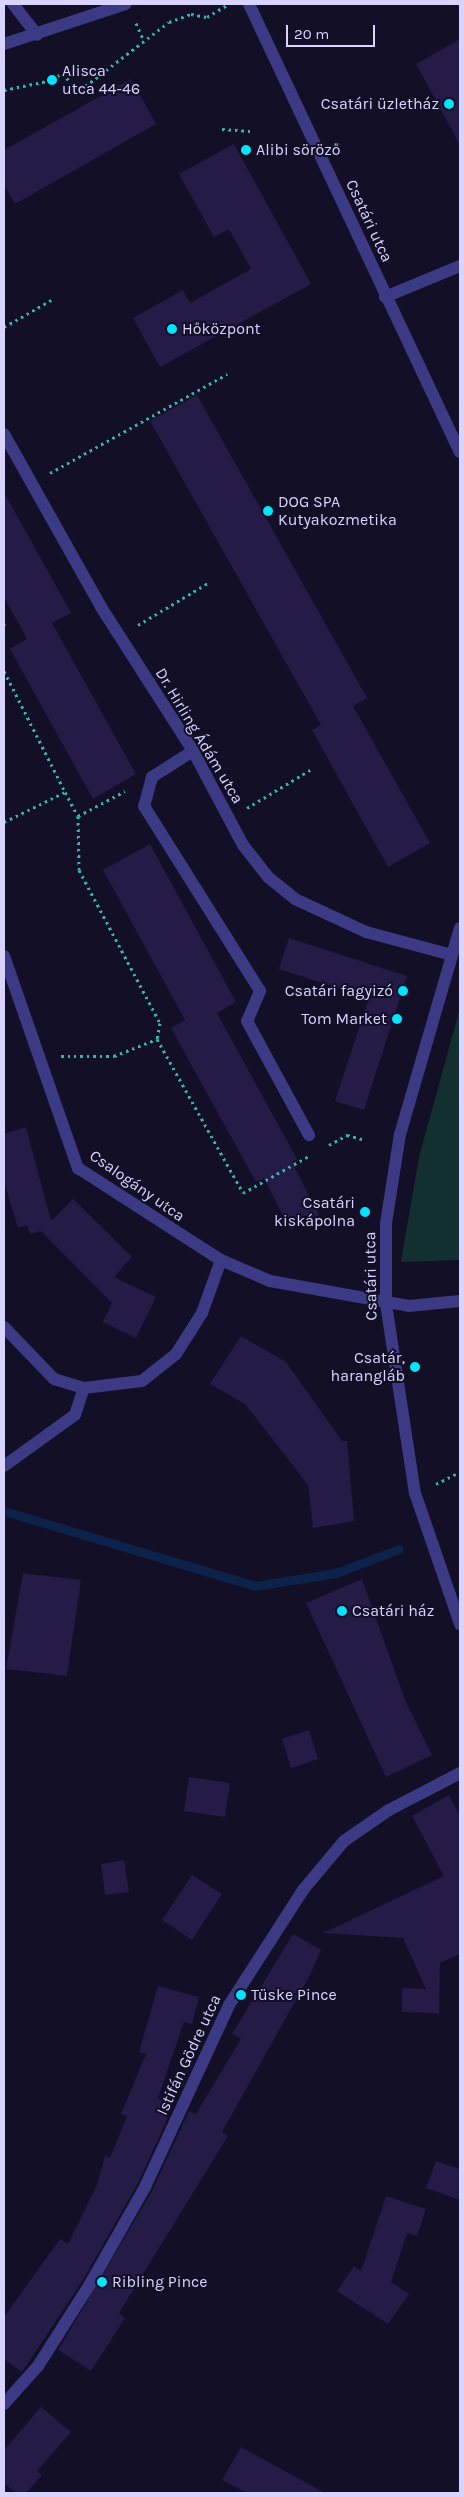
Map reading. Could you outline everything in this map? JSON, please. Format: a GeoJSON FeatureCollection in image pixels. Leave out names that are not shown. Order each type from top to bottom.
{"type":"FeatureCollection","features":[{"type":"Feature","properties":{"kind":"street"},"geometry":{"type":"LineString","coordinates":[[13,4],[37,35]]}},
{"type":"Feature","properties":{"kind":"street"},"geometry":{"type":"LineString","coordinates":[[4,44],[37,35],[126,4]]}},
{"type":"Feature","properties":{"kind":"street","name":"Csatári utca"},"geometry":{"type":"LineString","coordinates":[[248,4],[460,452]]}},
{"type":"Feature","properties":{"kind":"street"},"geometry":{"type":"LineString","coordinates":[[385,297],[460,266]]}},
{"type":"Feature","properties":{"kind":"street","name":"Dr. Hirling Ádám utca"},"geometry":{"type":"LineString","coordinates":[[4,434],[120,636],[194,751],[229,818],[268,877],[295,899],[366,932],[452,955]]}},
{"type":"Feature","properties":{"kind":"street"},"geometry":{"type":"LineString","coordinates":[[194,751],[152,777],[144,806],[260,991],[247,1021],[309,1135]]}},
{"type":"Feature","properties":{"kind":"street","name":"Csatári utca"},"geometry":{"type":"LineString","coordinates":[[460,928],[400,1134],[386,1223],[386,1304],[415,1493],[460,1624]]}},
{"type":"Feature","properties":{"kind":"street","name":"Csalogány utca"},"geometry":{"type":"LineString","coordinates":[[4,956],[78,1168],[221,1260],[270,1281],[386,1304],[460,1301]]}},
{"type":"Feature","properties":{"kind":"street"},"geometry":{"type":"LineString","coordinates":[[4,1327],[54,1379],[84,1388],[142,1382],[176,1354],[202,1313],[221,1260]]}},
{"type":"Feature","properties":{"kind":"street"},"geometry":{"type":"LineString","coordinates":[[4,1466],[75,1416],[84,1388]]}},
{"type":"Feature","properties":{"kind":"street","name":"Istifán Gödre utca"},"geometry":{"type":"LineString","coordinates":[[4,2404],[38,2366],[90,2284],[145,2187],[230,2005],[303,1890],[344,1841],[389,1810],[460,1773]]}},
{"type":"Feature","properties":{"kind":"path"},"geometry":{"type":"LineString","coordinates":[[4,90],[52,80],[64,72],[75,94],[169,22],[191,14],[207,17],[230,4]]}},
{"type":"Feature","properties":{"kind":"path"},"geometry":{"type":"LineString","coordinates":[[222,129],[254,132]]}},
{"type":"Feature","properties":{"kind":"path"},"geometry":{"type":"LineString","coordinates":[[4,327],[53,299]]}},
{"type":"Feature","properties":{"kind":"path"},"geometry":{"type":"LineString","coordinates":[[32,484],[227,374]]}},
{"type":"Feature","properties":{"kind":"path"},"geometry":{"type":"LineString","coordinates":[[120,636],[208,583]]}},
{"type":"Feature","properties":{"kind":"path"},"geometry":{"type":"LineString","coordinates":[[4,671],[78,816],[79,870],[160,1023],[157,1039],[243,1193],[318,1152],[346,1134],[362,1139]]}},
{"type":"Feature","properties":{"kind":"path"},"geometry":{"type":"LineString","coordinates":[[229,818],[310,770]]}},
{"type":"Feature","properties":{"kind":"path"},"geometry":{"type":"LineString","coordinates":[[78,816],[152,777]]}},
{"type":"Feature","properties":{"kind":"path"},"geometry":{"type":"LineString","coordinates":[[4,822],[65,792]]}},
{"type":"Feature","properties":{"kind":"path"},"geometry":{"type":"LineString","coordinates":[[40,1056],[114,1056],[157,1039]]}},
{"type":"Feature","properties":{"kind":"path"},"geometry":{"type":"LineString","coordinates":[[309,1135],[318,1152]]}},
{"type":"Feature","properties":{"kind":"green space"},"geometry":{"type":"Polygon","coordinates":[[[460,1008],[460,1260],[401,1262],[419,1157],[460,1008]]]}},
{"type":"Feature","properties":{"kind":"building","name":"Csatári üzletház"},"geometry":{"type":"Polygon","coordinates":[[[460,39],[460,145],[416,64],[460,39]]]}},
{"type":"Feature","properties":{"kind":"building"},"geometry":{"type":"Polygon","coordinates":[[[131,79],[156,124],[15,204],[4,185],[4,150],[131,79]]]}},
{"type":"Feature","properties":{"kind":"building"},"geometry":{"type":"Polygon","coordinates":[[[234,144],[311,284],[160,367],[133,318],[183,290],[190,303],[251,269],[229,229],[214,237],[179,174],[234,144]]]}},
{"type":"Feature","properties":{"kind":"building"},"geometry":{"type":"Polygon","coordinates":[[[197,395],[367,698],[353,706],[430,843],[388,867],[312,730],[321,725],[150,421],[197,395]]]}},
{"type":"Feature","properties":{"kind":"building"},"geometry":{"type":"Polygon","coordinates":[[[4,492],[71,613],[52,623],[136,774],[93,799],[10,649],[27,639],[4,597],[4,492]]]}},
{"type":"Feature","properties":{"kind":"building"},"geometry":{"type":"Polygon","coordinates":[[[150,844],[236,1002],[217,1013],[297,1159],[292,1162],[319,1215],[290,1230],[264,1178],[256,1182],[171,1028],[185,1020],[103,870],[150,844]]]}},
{"type":"Feature","properties":{"kind":"building"},"geometry":{"type":"Polygon","coordinates":[[[289,938],[407,976],[364,1110],[335,1101],[369,998],[279,969],[289,938]]]}},
{"type":"Feature","properties":{"kind":"building"},"geometry":{"type":"Polygon","coordinates":[[[26,1127],[51,1221],[73,1199],[132,1257],[114,1277],[156,1297],[136,1338],[103,1322],[112,1303],[41,1231],[30,1234],[27,1225],[18,1228],[4,1182],[4,1134],[26,1127]]]}},
{"type":"Feature","properties":{"kind":"building"},"geometry":{"type":"Polygon","coordinates":[[[241,1336],[286,1362],[342,1441],[347,1441],[354,1521],[313,1528],[308,1485],[245,1404],[210,1384],[241,1336]]]}},
{"type":"Feature","properties":{"kind":"building"},"geometry":{"type":"Polygon","coordinates":[[[23,1573],[81,1580],[67,1676],[6,1669],[23,1573]]]}},
{"type":"Feature","properties":{"kind":"building"},"geometry":{"type":"Polygon","coordinates":[[[362,1579],[405,1700],[432,1755],[386,1777],[306,1603],[362,1579]]]}},
{"type":"Feature","properties":{"kind":"building"},"geometry":{"type":"Polygon","coordinates":[[[309,1730],[318,1759],[291,1768],[282,1739],[309,1730]]]}},
{"type":"Feature","properties":{"kind":"building"},"geometry":{"type":"Polygon","coordinates":[[[189,1777],[230,1783],[225,1817],[184,1811],[189,1777]]]}},
{"type":"Feature","properties":{"kind":"building"},"geometry":{"type":"Polygon","coordinates":[[[449,1795],[460,1816],[460,1954],[440,1963],[439,2017],[437,2013],[402,2012],[402,1988],[426,1989],[403,1938],[323,1933],[444,1876],[412,1816],[449,1795]]]}},
{"type":"Feature","properties":{"kind":"building"},"geometry":{"type":"Polygon","coordinates":[[[124,1860],[129,1892],[105,1895],[101,1864],[124,1860]]]}},
{"type":"Feature","properties":{"kind":"building"},"geometry":{"type":"Polygon","coordinates":[[[192,1875],[222,1894],[192,1940],[162,1920],[192,1875]]]}},
{"type":"Feature","properties":{"kind":"building"},"geometry":{"type":"Polygon","coordinates":[[[293,1934],[321,1950],[310,1975],[222,2132],[228,2136],[119,2313],[125,2318],[91,2371],[58,2350],[152,2191],[189,2111],[196,2114],[241,2039],[232,2034],[293,1934]]]}},
{"type":"Feature","properties":{"kind":"building"},"geometry":{"type":"Polygon","coordinates":[[[158,1986],[199,1997],[192,2024],[184,2022],[158,2098],[171,2104],[167,2120],[138,2183],[83,2280],[22,2372],[4,2359],[4,2317],[60,2239],[68,2244],[97,2185],[105,2156],[110,2158],[127,2116],[121,2114],[146,2054],[139,2052],[158,1986]]]}},
{"type":"Feature","properties":{"kind":"building"},"geometry":{"type":"Polygon","coordinates":[[[436,2161],[460,2169],[460,2200],[426,2188],[436,2161]]]}},
{"type":"Feature","properties":{"kind":"building"},"geometry":{"type":"Polygon","coordinates":[[[386,2196],[426,2209],[417,2236],[407,2233],[391,2282],[409,2294],[388,2324],[337,2291],[354,2266],[361,2271],[386,2196]]]}},
{"type":"Feature","properties":{"kind":"building"},"geometry":{"type":"Polygon","coordinates":[[[41,2407],[71,2432],[37,2471],[42,2475],[26,2493],[16,2493],[4,2483],[4,2450],[41,2407]]]}},
{"type":"Feature","properties":{"kind":"building"},"geometry":{"type":"Polygon","coordinates":[[[241,2447],[325,2493],[247,2493],[222,2480],[241,2447]]]}},
{"type":"Feature","properties":{"kind":"waterway"},"geometry":{"type":"LineString","coordinates":[[4,1511],[255,1586],[336,1573],[399,1549]]}},
{"type":"Feature","properties":{"kind":"place","name":"Alisca utca 44-46"},"geometry":{"type":"Point","coordinates":[52,80]}},
{"type":"Feature","properties":{"kind":"place","name":"Csatári üzletház"},"geometry":{"type":"Point","coordinates":[449,104]}},
{"type":"Feature","properties":{"kind":"place","name":"Alibi söröző"},"geometry":{"type":"Point","coordinates":[246,150]}},
{"type":"Feature","properties":{"kind":"place","name":"Hőközpont"},"geometry":{"type":"Point","coordinates":[172,329]}},
{"type":"Feature","properties":{"kind":"place","name":"DOG SPA Kutyakozmetika"},"geometry":{"type":"Point","coordinates":[268,511]}},
{"type":"Feature","properties":{"kind":"place","name":"Csatári fagyizó"},"geometry":{"type":"Point","coordinates":[403,991]}},
{"type":"Feature","properties":{"kind":"place","name":"Tom Market"},"geometry":{"type":"Point","coordinates":[397,1019]}},
{"type":"Feature","properties":{"kind":"place","name":"Csatári kiskápolna"},"geometry":{"type":"Point","coordinates":[365,1212]}},
{"type":"Feature","properties":{"kind":"place","name":"Csatár, harangláb"},"geometry":{"type":"Point","coordinates":[415,1367]}},
{"type":"Feature","properties":{"kind":"place","name":"Csatári ház"},"geometry":{"type":"Point","coordinates":[342,1611]}},
{"type":"Feature","properties":{"kind":"place","name":"Tüske Pince"},"geometry":{"type":"Point","coordinates":[241,1995]}},
{"type":"Feature","properties":{"kind":"place","name":"Ribling Pince"},"geometry":{"type":"Point","coordinates":[102,2282]}}]}
